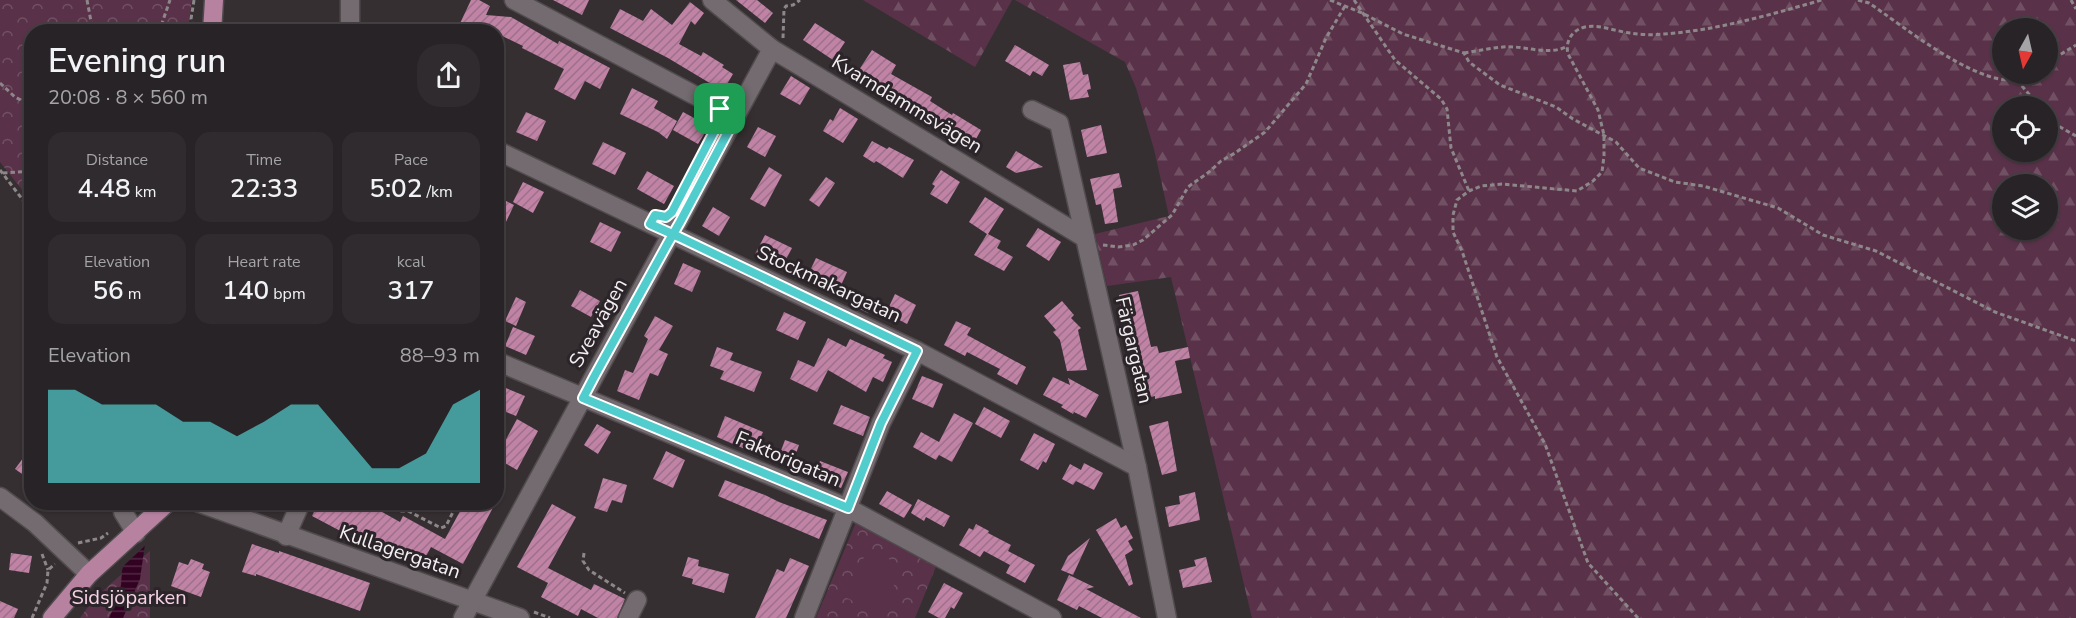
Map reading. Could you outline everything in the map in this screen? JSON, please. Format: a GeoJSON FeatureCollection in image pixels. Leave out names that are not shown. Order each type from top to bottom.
{"type":"FeatureCollection","features":[{"type":"Feature","properties":{"kind":"main road"},"geometry":{"type":"LineString","coordinates":[[212,24],[214,0]]}},
{"type":"Feature","properties":{"kind":"main road"},"geometry":{"type":"LineString","coordinates":[[52,618],[89,574],[107,559],[129,518],[151,510]]}},
{"type":"Feature","properties":{"kind":"street"},"geometry":{"type":"LineString","coordinates":[[350,0],[350,24]]}},
{"type":"Feature","properties":{"kind":"street"},"geometry":{"type":"LineString","coordinates":[[514,0],[736,117]]}},
{"type":"Feature","properties":{"kind":"street","name":"Kvarndammsvägen"},"geometry":{"type":"LineString","coordinates":[[712,0],[777,47],[1085,238]]}},
{"type":"Feature","properties":{"kind":"street","name":"Sveavägen"},"geometry":{"type":"LineString","coordinates":[[463,618],[736,117],[777,47]]}},
{"type":"Feature","properties":{"kind":"street","name":"Färgargatan"},"geometry":{"type":"LineString","coordinates":[[1032,110],[1059,123],[1137,467],[1167,618]]}},
{"type":"Feature","properties":{"kind":"street","name":"Stockmakargatan"},"geometry":{"type":"LineString","coordinates":[[504,154],[917,351],[1137,467]]}},
{"type":"Feature","properties":{"kind":"street"},"geometry":{"type":"LineString","coordinates":[[804,618],[881,423],[917,351]]}},
{"type":"Feature","properties":{"kind":"street","name":"Faktorigatan"},"geometry":{"type":"LineString","coordinates":[[504,364],[848,508],[1052,618]]}},
{"type":"Feature","properties":{"kind":"street"},"geometry":{"type":"LineString","coordinates":[[0,497],[35,523],[89,574]]}},
{"type":"Feature","properties":{"kind":"street","name":"Kullagergatan"},"geometry":{"type":"LineString","coordinates":[[218,510],[520,618]]}},
{"type":"Feature","properties":{"kind":"street"},"geometry":{"type":"LineString","coordinates":[[286,536],[297,510]]}},
{"type":"Feature","properties":{"kind":"street"},"geometry":{"type":"LineString","coordinates":[[628,618],[636,600]]}},
{"type":"Feature","properties":{"kind":"path"},"geometry":{"type":"LineString","coordinates":[[87,0],[92,24]]}},
{"type":"Feature","properties":{"kind":"path"},"geometry":{"type":"LineString","coordinates":[[162,24],[170,0]]}},
{"type":"Feature","properties":{"kind":"path"},"geometry":{"type":"LineString","coordinates":[[193,24],[191,19],[194,0]]}},
{"type":"Feature","properties":{"kind":"path"},"geometry":{"type":"LineString","coordinates":[[777,47],[784,9],[800,0]]}},
{"type":"Feature","properties":{"kind":"path"},"geometry":{"type":"LineString","coordinates":[[1330,0],[1403,34],[1464,53],[1503,47],[1547,51],[1566,47]]}},
{"type":"Feature","properties":{"kind":"path"},"geometry":{"type":"LineString","coordinates":[[1353,0],[1395,60],[1441,99],[1447,109],[1450,148],[1469,191]]}},
{"type":"Feature","properties":{"kind":"path"},"geometry":{"type":"LineString","coordinates":[[1638,618],[1588,563],[1545,444],[1497,357],[1454,232],[1453,215],[1457,200],[1481,186],[1502,184],[1577,191],[1602,172],[1604,135],[1598,110],[1566,47],[1573,33],[1584,27],[1600,27],[1631,33],[1662,35],[1737,24],[1822,0]]}},
{"type":"Feature","properties":{"kind":"path"},"geometry":{"type":"LineString","coordinates":[[1858,0],[1869,3],[1962,66],[1992,77]]}},
{"type":"Feature","properties":{"kind":"path"},"geometry":{"type":"LineString","coordinates":[[2071,0],[2076,9]]}},
{"type":"Feature","properties":{"kind":"path"},"geometry":{"type":"LineString","coordinates":[[1085,238],[1104,246],[1133,245],[1162,225],[1172,215],[1188,187],[1221,161],[1265,132],[1301,91],[1326,38],[1345,6]]}},
{"type":"Feature","properties":{"kind":"path"},"geometry":{"type":"LineString","coordinates":[[2058,56],[2076,45]]}},
{"type":"Feature","properties":{"kind":"path"},"geometry":{"type":"LineString","coordinates":[[1464,53],[1469,62],[1500,85],[1556,107],[1616,142],[1639,168],[1675,182],[1703,186],[1778,208],[1823,235],[1876,252],[1995,312],[2076,341]]}},
{"type":"Feature","properties":{"kind":"path"},"geometry":{"type":"LineString","coordinates":[[0,83],[24,102]]}},
{"type":"Feature","properties":{"kind":"path"},"geometry":{"type":"LineString","coordinates":[[2020,84],[2030,96]]}},
{"type":"Feature","properties":{"kind":"path"},"geometry":{"type":"LineString","coordinates":[[2058,126],[2076,136]]}},
{"type":"Feature","properties":{"kind":"path"},"geometry":{"type":"LineString","coordinates":[[1,171],[24,171]]}},
{"type":"Feature","properties":{"kind":"path"},"geometry":{"type":"LineString","coordinates":[[1,171],[24,201]]}},
{"type":"Feature","properties":{"kind":"path"},"geometry":{"type":"LineString","coordinates":[[396,510],[408,511],[441,528],[446,526],[453,510]]}},
{"type":"Feature","properties":{"kind":"path"},"geometry":{"type":"LineString","coordinates":[[36,547],[42,554],[48,570]]}},
{"type":"Feature","properties":{"kind":"path"},"geometry":{"type":"LineString","coordinates":[[584,553],[583,561],[589,570],[636,600]]}},
{"type":"Feature","properties":{"kind":"green space"},"geometry":{"type":"Polygon","coordinates":[[[0,0],[192,0],[190,24],[24,24],[24,192],[0,162],[0,0]]]}},
{"type":"Feature","properties":{"kind":"green space"},"geometry":{"type":"Polygon","coordinates":[[[863,0],[1012,0],[975,67],[863,0]]]}},
{"type":"Feature","properties":{"kind":"green space"},"geometry":{"type":"Polygon","coordinates":[[[1015,0],[2076,0],[2076,618],[1252,618],[1171,277],[1107,286],[1095,234],[1169,216],[1154,149],[1136,88],[1125,62],[1015,0]]]}},
{"type":"Feature","properties":{"kind":"green space"},"geometry":{"type":"Polygon","coordinates":[[[857,520],[937,564],[915,618],[816,618],[857,520]]]}},
{"type":"Feature","properties":{"kind":"green space"},"geometry":{"type":"Polygon","coordinates":[[[868,549],[903,566],[881,613],[845,597],[868,549]]]}},
{"type":"Feature","properties":{"kind":"green space","name":"Sidsjöparken"},"geometry":{"type":"Polygon","coordinates":[[[150,551],[150,618],[80,618],[104,590],[150,551]]]}},
{"type":"Feature","properties":{"kind":"shaded area"},"geometry":{"type":"Polygon","coordinates":[[[138,510],[150,510],[140,579],[123,618],[109,618],[117,600],[138,510]]]}},
{"type":"Feature","properties":{"kind":"pier"},"geometry":{"type":"Polygon","coordinates":[[[139,510],[153,510],[149,542],[118,571],[134,514],[139,510]]]}},
{"type":"Feature","properties":{"kind":"building"},"geometry":{"type":"Polygon","coordinates":[[[471,0],[479,0],[490,6],[486,15],[511,17],[558,44],[559,41],[610,68],[600,89],[585,81],[575,100],[554,89],[564,69],[504,37],[504,24],[460,24],[471,0]]]}},
{"type":"Feature","properties":{"kind":"building"},"geometry":{"type":"Polygon","coordinates":[[[553,0],[589,0],[582,15],[553,0]]]}},
{"type":"Feature","properties":{"kind":"building"},"geometry":{"type":"Polygon","coordinates":[[[736,0],[757,0],[773,13],[765,23],[736,0]]]}},
{"type":"Feature","properties":{"kind":"building"},"geometry":{"type":"Polygon","coordinates":[[[690,2],[704,13],[695,25],[691,21],[679,44],[701,56],[703,52],[724,65],[722,67],[733,74],[723,91],[668,58],[610,28],[620,9],[643,21],[651,9],[672,25],[690,2]]]}},
{"type":"Feature","properties":{"kind":"building"},"geometry":{"type":"Polygon","coordinates":[[[815,23],[845,42],[833,60],[803,40],[815,23]]]}},
{"type":"Feature","properties":{"kind":"building"},"geometry":{"type":"Polygon","coordinates":[[[1015,45],[1049,65],[1042,76],[1033,71],[1030,76],[1005,61],[1015,45]]]}},
{"type":"Feature","properties":{"kind":"building"},"geometry":{"type":"Polygon","coordinates":[[[872,50],[896,65],[891,74],[932,97],[930,101],[952,115],[953,113],[981,130],[972,146],[923,114],[897,101],[899,99],[857,73],[872,50]]]}},
{"type":"Feature","properties":{"kind":"building"},"geometry":{"type":"Polygon","coordinates":[[[1080,62],[1083,75],[1088,74],[1091,89],[1087,90],[1089,97],[1070,100],[1063,65],[1080,62]]]}},
{"type":"Feature","properties":{"kind":"building"},"geometry":{"type":"Polygon","coordinates":[[[791,76],[810,88],[800,105],[780,94],[791,76]]]}},
{"type":"Feature","properties":{"kind":"building"},"geometry":{"type":"Polygon","coordinates":[[[632,88],[658,101],[654,108],[677,121],[667,139],[658,132],[620,114],[632,88]]]}},
{"type":"Feature","properties":{"kind":"building"},"geometry":{"type":"Polygon","coordinates":[[[840,108],[858,119],[843,143],[823,131],[830,119],[833,121],[840,108]]]}},
{"type":"Feature","properties":{"kind":"building"},"geometry":{"type":"Polygon","coordinates":[[[526,112],[546,121],[537,141],[516,132],[526,112]]]}},
{"type":"Feature","properties":{"kind":"building"},"geometry":{"type":"Polygon","coordinates":[[[683,112],[709,126],[698,144],[673,130],[683,112]]]}},
{"type":"Feature","properties":{"kind":"building"},"geometry":{"type":"Polygon","coordinates":[[[1101,125],[1107,153],[1087,157],[1081,130],[1101,125]]]}},
{"type":"Feature","properties":{"kind":"building"},"geometry":{"type":"Polygon","coordinates":[[[758,127],[776,136],[765,157],[747,147],[758,127]]]}},
{"type":"Feature","properties":{"kind":"building"},"geometry":{"type":"Polygon","coordinates":[[[872,141],[914,160],[903,178],[876,161],[874,163],[863,156],[872,141]]]}},
{"type":"Feature","properties":{"kind":"building"},"geometry":{"type":"Polygon","coordinates":[[[603,142],[626,153],[615,175],[592,164],[603,142]]]}},
{"type":"Feature","properties":{"kind":"building"},"geometry":{"type":"Polygon","coordinates":[[[1016,151],[1043,167],[1016,173],[1006,167],[1016,151]]]}},
{"type":"Feature","properties":{"kind":"building"},"geometry":{"type":"Polygon","coordinates":[[[769,167],[782,175],[765,207],[750,199],[769,167]]]}},
{"type":"Feature","properties":{"kind":"building"},"geometry":{"type":"Polygon","coordinates":[[[941,170],[960,182],[947,204],[930,194],[935,186],[932,184],[941,170]]]}},
{"type":"Feature","properties":{"kind":"building"},"geometry":{"type":"Polygon","coordinates":[[[647,171],[674,186],[664,204],[637,189],[647,171]]]}},
{"type":"Feature","properties":{"kind":"building"},"geometry":{"type":"Polygon","coordinates":[[[1119,173],[1122,187],[1113,189],[1118,222],[1105,224],[1101,204],[1096,205],[1090,179],[1119,173]]]}},
{"type":"Feature","properties":{"kind":"building"},"geometry":{"type":"Polygon","coordinates":[[[826,177],[835,183],[819,207],[809,200],[826,177]]]}},
{"type":"Feature","properties":{"kind":"building"},"geometry":{"type":"Polygon","coordinates":[[[523,182],[544,192],[533,213],[513,202],[523,182]]]}},
{"type":"Feature","properties":{"kind":"building"},"geometry":{"type":"Polygon","coordinates":[[[985,197],[1004,209],[988,234],[1001,241],[997,248],[1013,257],[1004,271],[974,255],[987,234],[969,222],[985,197]]]}},
{"type":"Feature","properties":{"kind":"building"},"geometry":{"type":"Polygon","coordinates":[[[504,200],[514,205],[504,226],[504,200]]]}},
{"type":"Feature","properties":{"kind":"building"},"geometry":{"type":"Polygon","coordinates":[[[713,207],[730,217],[719,236],[702,226],[713,207]]]}},
{"type":"Feature","properties":{"kind":"building"},"geometry":{"type":"Polygon","coordinates":[[[600,222],[621,232],[611,252],[590,242],[600,222]]]}},
{"type":"Feature","properties":{"kind":"building"},"geometry":{"type":"Polygon","coordinates":[[[1038,228],[1061,242],[1049,261],[1026,246],[1038,228]]]}},
{"type":"Feature","properties":{"kind":"building"},"geometry":{"type":"Polygon","coordinates":[[[765,235],[792,248],[782,267],[755,254],[765,235]]]}},
{"type":"Feature","properties":{"kind":"building"},"geometry":{"type":"Polygon","coordinates":[[[816,258],[847,272],[839,290],[808,275],[816,258]]]}},
{"type":"Feature","properties":{"kind":"building"},"geometry":{"type":"Polygon","coordinates":[[[683,263],[701,271],[692,292],[674,284],[683,263]]]}},
{"type":"Feature","properties":{"kind":"building"},"geometry":{"type":"Polygon","coordinates":[[[580,290],[600,301],[591,317],[571,306],[580,290]]]}},
{"type":"Feature","properties":{"kind":"building"},"geometry":{"type":"Polygon","coordinates":[[[1138,291],[1151,347],[1157,346],[1159,353],[1188,347],[1190,358],[1175,361],[1182,393],[1139,400],[1135,381],[1138,380],[1126,325],[1124,326],[1119,295],[1138,291]]]}},
{"type":"Feature","properties":{"kind":"building"},"geometry":{"type":"Polygon","coordinates":[[[857,293],[874,301],[868,313],[852,305],[857,293]]]}},
{"type":"Feature","properties":{"kind":"building"},"geometry":{"type":"Polygon","coordinates":[[[895,294],[916,305],[907,324],[886,313],[895,294]]]}},
{"type":"Feature","properties":{"kind":"building"},"geometry":{"type":"Polygon","coordinates":[[[516,297],[526,302],[516,326],[505,321],[516,297]]]}},
{"type":"Feature","properties":{"kind":"building"},"geometry":{"type":"Polygon","coordinates":[[[1062,301],[1074,315],[1071,318],[1081,328],[1078,330],[1087,370],[1067,371],[1060,340],[1053,332],[1056,330],[1044,316],[1062,301]]]}},
{"type":"Feature","properties":{"kind":"building"},"geometry":{"type":"Polygon","coordinates":[[[784,312],[806,322],[798,340],[776,330],[784,312]]]}},
{"type":"Feature","properties":{"kind":"building"},"geometry":{"type":"Polygon","coordinates":[[[655,316],[673,326],[659,350],[668,354],[658,376],[650,373],[639,400],[617,391],[625,370],[633,373],[648,339],[644,336],[655,316]]]}},
{"type":"Feature","properties":{"kind":"building"},"geometry":{"type":"Polygon","coordinates":[[[956,321],[971,328],[967,335],[1026,367],[1017,385],[997,374],[1000,369],[967,352],[965,356],[944,345],[956,321]]]}},
{"type":"Feature","properties":{"kind":"building"},"geometry":{"type":"Polygon","coordinates":[[[513,327],[535,336],[526,355],[505,346],[513,327]]]}},
{"type":"Feature","properties":{"kind":"building"},"geometry":{"type":"Polygon","coordinates":[[[828,338],[846,347],[850,339],[885,355],[883,358],[892,362],[883,382],[873,377],[866,392],[828,370],[817,392],[790,379],[798,360],[814,367],[828,338]]]}},
{"type":"Feature","properties":{"kind":"building"},"geometry":{"type":"Polygon","coordinates":[[[717,347],[733,353],[730,360],[762,372],[754,392],[720,379],[724,371],[710,366],[717,347]]]}},
{"type":"Feature","properties":{"kind":"building"},"geometry":{"type":"Polygon","coordinates":[[[922,376],[943,384],[933,408],[912,399],[922,376]]]}},
{"type":"Feature","properties":{"kind":"building"},"geometry":{"type":"Polygon","coordinates":[[[1053,377],[1070,385],[1068,378],[1099,395],[1086,418],[1074,412],[1073,414],[1061,407],[1063,405],[1043,395],[1053,377]]]}},
{"type":"Feature","properties":{"kind":"building"},"geometry":{"type":"Polygon","coordinates":[[[504,387],[525,396],[516,416],[504,411],[504,387]]]}},
{"type":"Feature","properties":{"kind":"building"},"geometry":{"type":"Polygon","coordinates":[[[841,405],[870,417],[863,436],[833,424],[841,405]]]}},
{"type":"Feature","properties":{"kind":"building"},"geometry":{"type":"Polygon","coordinates":[[[984,407],[1010,421],[1001,438],[975,424],[984,407]]]}},
{"type":"Feature","properties":{"kind":"building"},"geometry":{"type":"Polygon","coordinates":[[[954,413],[973,423],[952,462],[939,455],[936,460],[913,447],[921,432],[939,442],[954,413]]]}},
{"type":"Feature","properties":{"kind":"building"},"geometry":{"type":"Polygon","coordinates":[[[725,416],[763,432],[754,453],[717,437],[725,416]]]}},
{"type":"Feature","properties":{"kind":"building"},"geometry":{"type":"Polygon","coordinates":[[[517,419],[538,431],[517,470],[504,463],[504,443],[517,419]]]}},
{"type":"Feature","properties":{"kind":"building"},"geometry":{"type":"Polygon","coordinates":[[[1168,421],[1177,471],[1162,475],[1149,426],[1168,421]]]}},
{"type":"Feature","properties":{"kind":"building"},"geometry":{"type":"Polygon","coordinates":[[[597,424],[611,432],[598,454],[584,445],[597,424]]]}},
{"type":"Feature","properties":{"kind":"building"},"geometry":{"type":"Polygon","coordinates":[[[1034,433],[1055,444],[1046,463],[1043,461],[1038,470],[1020,460],[1034,433]]]}},
{"type":"Feature","properties":{"kind":"building"},"geometry":{"type":"Polygon","coordinates":[[[785,440],[799,445],[793,462],[779,456],[785,440]]]}},
{"type":"Feature","properties":{"kind":"building"},"geometry":{"type":"Polygon","coordinates":[[[666,451],[685,460],[673,488],[653,479],[666,451]]]}},
{"type":"Feature","properties":{"kind":"building"},"geometry":{"type":"Polygon","coordinates":[[[24,457],[24,475],[15,469],[24,457]]]}},
{"type":"Feature","properties":{"kind":"building"},"geometry":{"type":"Polygon","coordinates":[[[820,461],[848,472],[841,488],[813,477],[820,461]]]}},
{"type":"Feature","properties":{"kind":"building"},"geometry":{"type":"Polygon","coordinates":[[[1084,463],[1103,473],[1094,490],[1076,481],[1073,485],[1062,479],[1070,464],[1081,470],[1084,463]]]}},
{"type":"Feature","properties":{"kind":"building"},"geometry":{"type":"Polygon","coordinates":[[[603,478],[627,485],[622,503],[612,500],[607,512],[594,508],[603,478]]]}},
{"type":"Feature","properties":{"kind":"building"},"geometry":{"type":"Polygon","coordinates":[[[725,480],[827,520],[819,539],[718,496],[725,480]]]}},
{"type":"Feature","properties":{"kind":"building"},"geometry":{"type":"Polygon","coordinates":[[[887,491],[912,505],[904,518],[879,504],[887,491]]]}},
{"type":"Feature","properties":{"kind":"building"},"geometry":{"type":"Polygon","coordinates":[[[1195,492],[1200,520],[1169,527],[1165,507],[1180,504],[1179,496],[1195,492]]]}},
{"type":"Feature","properties":{"kind":"building"},"geometry":{"type":"Polygon","coordinates":[[[918,499],[950,516],[944,527],[926,517],[924,521],[911,513],[918,499]]]}},
{"type":"Feature","properties":{"kind":"building"},"geometry":{"type":"Polygon","coordinates":[[[552,504],[576,517],[548,568],[591,590],[594,584],[625,599],[617,618],[598,618],[581,609],[578,616],[541,597],[548,583],[517,567],[552,504]]]}},
{"type":"Feature","properties":{"kind":"building"},"geometry":{"type":"Polygon","coordinates":[[[315,510],[379,510],[400,522],[403,516],[445,539],[461,510],[492,510],[463,564],[431,547],[424,560],[390,542],[387,548],[352,529],[348,535],[312,516],[315,510]]]}},
{"type":"Feature","properties":{"kind":"building"},"geometry":{"type":"Polygon","coordinates":[[[1116,518],[1121,528],[1126,525],[1133,538],[1128,541],[1133,550],[1125,555],[1133,584],[1129,586],[1096,530],[1116,518]]]}},
{"type":"Feature","properties":{"kind":"building"},"geometry":{"type":"Polygon","coordinates":[[[976,524],[1011,545],[1008,551],[1035,565],[1025,583],[1006,573],[1010,565],[984,551],[980,557],[959,545],[969,528],[973,530],[976,524]]]}},
{"type":"Feature","properties":{"kind":"building"},"geometry":{"type":"Polygon","coordinates":[[[1090,538],[1073,575],[1061,570],[1068,556],[1090,538]]]}},
{"type":"Feature","properties":{"kind":"building"},"geometry":{"type":"Polygon","coordinates":[[[252,544],[279,553],[279,551],[370,583],[360,611],[256,574],[256,576],[242,572],[252,544]]]}},
{"type":"Feature","properties":{"kind":"building"},"geometry":{"type":"Polygon","coordinates":[[[11,553],[32,556],[29,573],[9,570],[11,553]]]}},
{"type":"Feature","properties":{"kind":"building"},"geometry":{"type":"Polygon","coordinates":[[[688,557],[699,560],[698,566],[729,574],[724,593],[692,584],[693,579],[682,576],[688,557]]]}},
{"type":"Feature","properties":{"kind":"building"},"geometry":{"type":"Polygon","coordinates":[[[1206,557],[1212,582],[1183,588],[1179,570],[1196,566],[1194,560],[1206,557]]]}},
{"type":"Feature","properties":{"kind":"building"},"geometry":{"type":"Polygon","coordinates":[[[790,558],[809,566],[786,618],[755,618],[777,569],[784,572],[790,558]]]}},
{"type":"Feature","properties":{"kind":"building"},"geometry":{"type":"Polygon","coordinates":[[[191,559],[204,564],[202,569],[210,572],[201,597],[171,586],[179,562],[188,565],[191,559]]]}},
{"type":"Feature","properties":{"kind":"building"},"geometry":{"type":"Polygon","coordinates":[[[1069,575],[1094,587],[1086,589],[1141,618],[1102,618],[1079,606],[1077,610],[1057,600],[1069,575]]]}},
{"type":"Feature","properties":{"kind":"building"},"geometry":{"type":"Polygon","coordinates":[[[944,583],[963,593],[954,609],[951,607],[945,618],[939,618],[928,612],[944,583]]]}},
{"type":"Feature","properties":{"kind":"building"},"geometry":{"type":"Polygon","coordinates":[[[0,601],[18,609],[14,618],[0,618],[0,601]]]}},
{"type":"Feature","properties":{"kind":"route"},"geometry":{"type":"LineString","coordinates":[[720,109],[715,117],[717,126],[672,212],[666,217],[655,215],[650,224],[673,234],[917,351],[881,423],[848,508],[583,398],[594,377],[668,243],[673,234],[680,222],[736,117],[720,109]]}}]}
